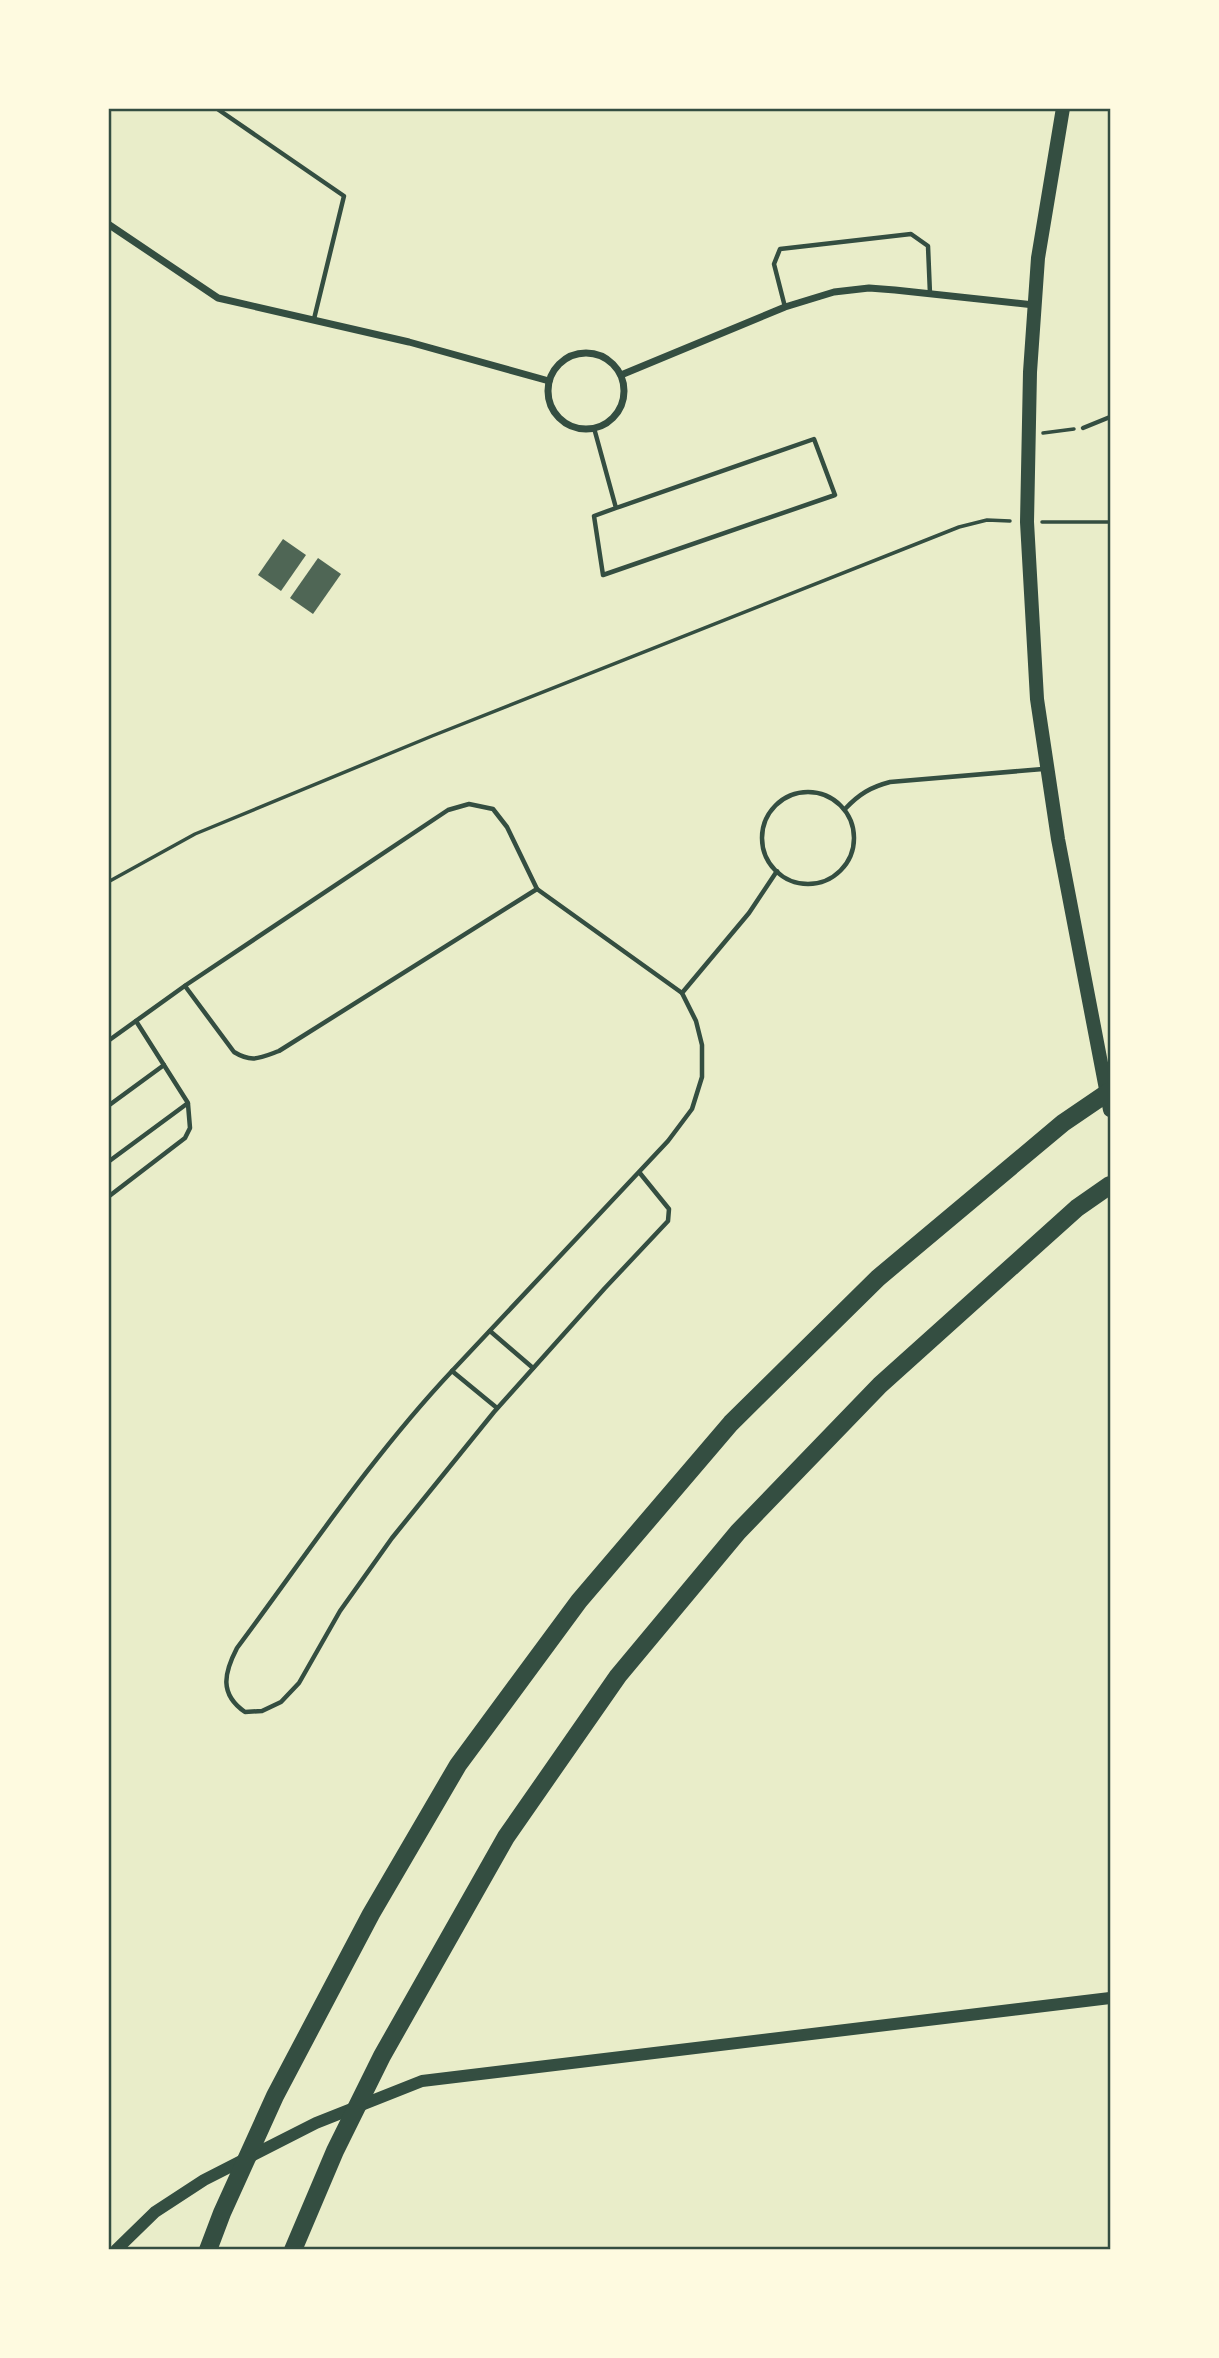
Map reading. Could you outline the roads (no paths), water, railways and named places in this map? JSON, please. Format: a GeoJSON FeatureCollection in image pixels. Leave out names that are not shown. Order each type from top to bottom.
{"type":"FeatureCollection","features":[{"type":"Feature","properties":{"kind":"highway"},"geometry":{"type":"LineString","coordinates":[[208,2249],[275,2096],[370,1914],[458,1765],[579,1601],[732,1423],[878,1278],[1063,1124],[1111,1091]]}},
{"type":"Feature","properties":{"kind":"highway"},"geometry":{"type":"LineString","coordinates":[[293,2249],[335,2151],[382,2056],[506,1838],[618,1676],[738,1532],[880,1385],[1077,1208],[1111,1185]]}},
{"type":"Feature","properties":{"kind":"main road"},"geometry":{"type":"LineString","coordinates":[[1063,108],[1038,258],[1027,435],[1027,522],[1036,685],[1058,839],[1111,1110]]}},
{"type":"Feature","properties":{"kind":"street"},"geometry":{"type":"LineString","coordinates":[[108,225],[218,298],[409,342],[549,381]]}},
{"type":"Feature","properties":{"kind":"street"},"geometry":{"type":"LineString","coordinates":[[621,375],[785,307],[834,292],[869,288],[1035,305]]}},
{"type":"Feature","properties":{"kind":"street"},"geometry":{"type":"LineString","coordinates":[[582,352],[606,357],[621,375],[625,386],[624,398],[613,419],[594,428],[575,428],[563,422],[554,412],[549,400],[549,381],[559,363],[571,355],[582,352]]}},
{"type":"Feature","properties":{"kind":"street"},"geometry":{"type":"LineString","coordinates":[[117,2249],[155,2212],[194,2186],[316,2123],[422,2081],[1111,1998]]}},
{"type":"Feature","properties":{"kind":"lane"},"geometry":{"type":"LineString","coordinates":[[216,108],[344,196],[314,319]]}},
{"type":"Feature","properties":{"kind":"lane"},"geometry":{"type":"LineString","coordinates":[[785,307],[774,264],[780,249],[911,234],[928,246],[930,295]]}},
{"type":"Feature","properties":{"kind":"lane"},"geometry":{"type":"LineString","coordinates":[[1083,428],[1111,417]]}},
{"type":"Feature","properties":{"kind":"lane"},"geometry":{"type":"LineString","coordinates":[[594,428],[617,508]]}},
{"type":"Feature","properties":{"kind":"lane"},"geometry":{"type":"LineString","coordinates":[[814,439],[835,495],[603,575],[594,516],[617,508],[814,439]]}},
{"type":"Feature","properties":{"kind":"lane"},"geometry":{"type":"LineString","coordinates":[[845,808],[858,795],[890,782],[1048,768]]}},
{"type":"Feature","properties":{"kind":"lane"},"geometry":{"type":"LineString","coordinates":[[805,792],[833,798],[845,808],[852,824],[854,842],[850,858],[841,870],[828,880],[800,883],[777,871],[766,857],[763,829],[777,804],[790,796],[805,792]]}},
{"type":"Feature","properties":{"kind":"lane"},"geometry":{"type":"LineString","coordinates":[[108,1041],[185,985],[448,810],[469,804],[493,809],[507,827],[537,889],[681,993],[696,1021],[702,1045],[702,1077],[692,1109],[639,1172],[419,1406],[237,1648],[227,1668],[226,1685],[234,1704],[245,1712],[262,1711],[281,1702],[299,1683],[340,1611],[392,1538],[497,1408],[668,1222],[669,1209],[639,1172]]}},
{"type":"Feature","properties":{"kind":"lane"},"geometry":{"type":"LineString","coordinates":[[681,993],[748,914],[777,871]]}},
{"type":"Feature","properties":{"kind":"lane"},"geometry":{"type":"LineString","coordinates":[[185,985],[234,1052],[245,1059],[258,1059],[279,1051],[537,889]]}},
{"type":"Feature","properties":{"kind":"lane"},"geometry":{"type":"LineString","coordinates":[[108,1197],[185,1138],[191,1128],[188,1103],[136,1021]]}},
{"type":"Feature","properties":{"kind":"lane"},"geometry":{"type":"LineString","coordinates":[[108,1106],[164,1065]]}},
{"type":"Feature","properties":{"kind":"lane"},"geometry":{"type":"LineString","coordinates":[[108,1162],[188,1103]]}},
{"type":"Feature","properties":{"kind":"lane"},"geometry":{"type":"LineString","coordinates":[[490,1331],[533,1368]]}},
{"type":"Feature","properties":{"kind":"lane"},"geometry":{"type":"LineString","coordinates":[[452,1371],[497,1408]]}}]}
